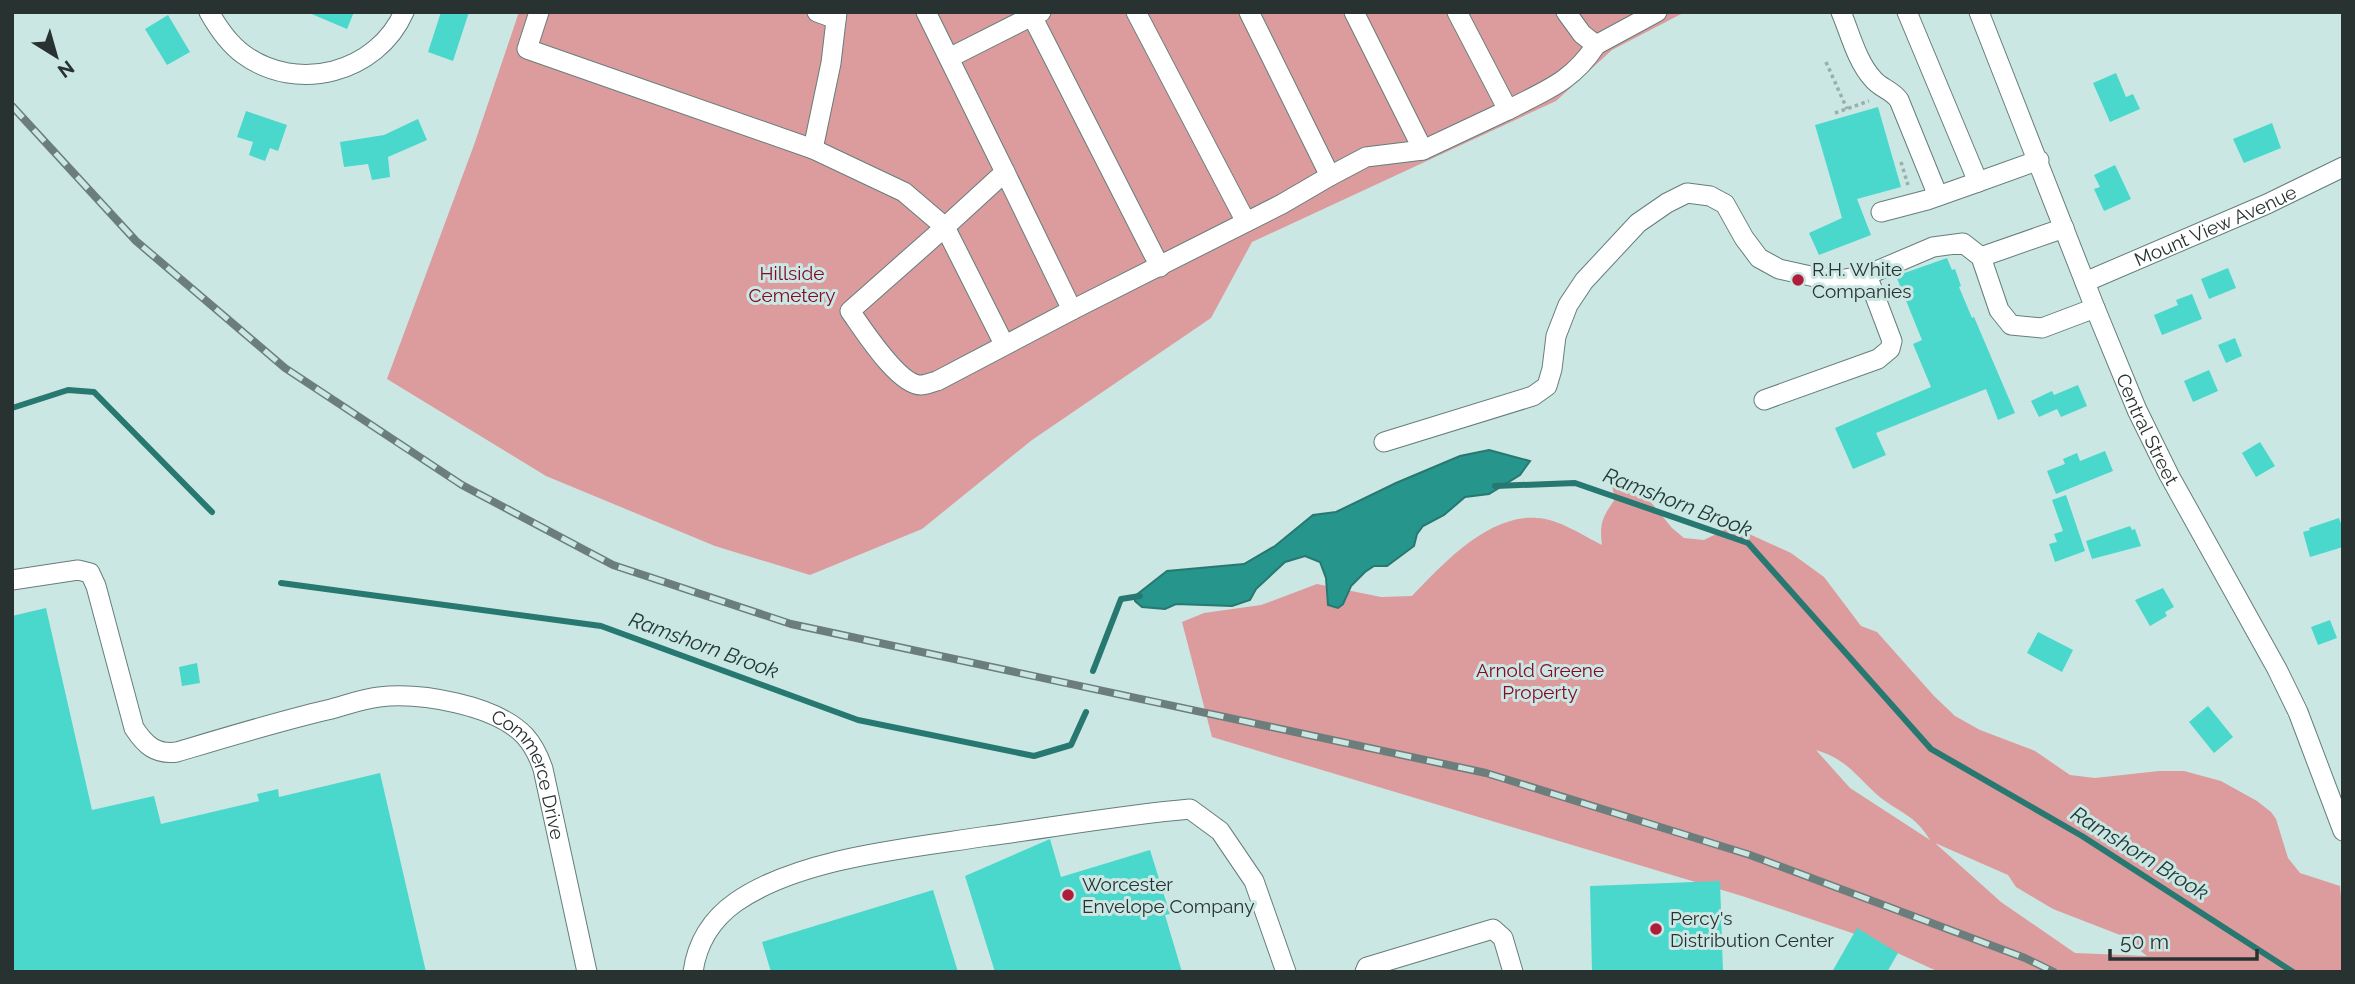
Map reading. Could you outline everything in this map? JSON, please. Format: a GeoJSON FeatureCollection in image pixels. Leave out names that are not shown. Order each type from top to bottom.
{"type":"FeatureCollection","features":[{"type":"Feature","properties":{"kind":"street"},"geometry":{"type":"LineString","coordinates":[[209,12],[229,42],[259,64],[294,75],[313,75],[350,66],[366,57],[393,32],[404,12]]}},
{"type":"Feature","properties":{"kind":"street"},"geometry":{"type":"LineString","coordinates":[[539,12],[527,49],[813,149],[904,192],[945,228],[1004,344]]}},
{"type":"Feature","properties":{"kind":"street"},"geometry":{"type":"LineString","coordinates":[[926,12],[1072,310]]}},
{"type":"Feature","properties":{"kind":"street"},"geometry":{"type":"LineString","coordinates":[[1136,12],[1246,222]]}},
{"type":"Feature","properties":{"kind":"street"},"geometry":{"type":"LineString","coordinates":[[1249,12],[1329,176]]}},
{"type":"Feature","properties":{"kind":"street"},"geometry":{"type":"LineString","coordinates":[[1354,12],[1423,150]]}},
{"type":"Feature","properties":{"kind":"street"},"geometry":{"type":"LineString","coordinates":[[1457,12],[1508,110]]}},
{"type":"Feature","properties":{"kind":"street"},"geometry":{"type":"LineString","coordinates":[[1566,12],[1582,34],[1596,45]]}},
{"type":"Feature","properties":{"kind":"street"},"geometry":{"type":"LineString","coordinates":[[1005,172],[850,311],[905,379],[919,385],[937,381],[1004,344],[1282,204],[1366,157],[1423,150],[1508,110],[1572,76],[1596,45],[1657,12]]}},
{"type":"Feature","properties":{"kind":"street"},"geometry":{"type":"LineString","coordinates":[[1841,12],[1873,81],[1895,94],[1899,100],[1938,196]]}},
{"type":"Feature","properties":{"kind":"street"},"geometry":{"type":"LineString","coordinates":[[1907,12],[1978,182]]}},
{"type":"Feature","properties":{"kind":"street","name":"Central Street"},"geometry":{"type":"LineString","coordinates":[[1979,12],[2095,308],[2156,450],[2257,630],[2298,712],[2343,831]]}},
{"type":"Feature","properties":{"kind":"street"},"geometry":{"type":"LineString","coordinates":[[813,149],[831,63],[830,14]]}},
{"type":"Feature","properties":{"kind":"street"},"geometry":{"type":"LineString","coordinates":[[949,58],[1035,14],[1160,267]]}},
{"type":"Feature","properties":{"kind":"street"},"geometry":{"type":"LineString","coordinates":[[1881,212],[1938,196],[2039,160]]}},
{"type":"Feature","properties":{"kind":"street","name":"Mount View Avenue"},"geometry":{"type":"LineString","coordinates":[[2085,282],[2255,209],[2343,167]]}},
{"type":"Feature","properties":{"kind":"street"},"geometry":{"type":"LineString","coordinates":[[1384,442],[1533,396],[1547,386],[1556,336],[1568,305],[1584,281],[1638,223],[1687,193],[1710,195],[1725,204],[1759,258],[1779,269],[1839,280],[1867,275],[1933,247],[1962,243],[1981,257],[1999,310],[2011,324],[2042,328],[2095,308]]}},
{"type":"Feature","properties":{"kind":"street"},"geometry":{"type":"LineString","coordinates":[[1981,257],[2064,228]]}},
{"type":"Feature","properties":{"kind":"street"},"geometry":{"type":"LineString","coordinates":[[1764,400],[1878,359],[1890,349],[1892,341],[1867,275]]}},
{"type":"Feature","properties":{"kind":"street","name":"Commerce Drive"},"geometry":{"type":"LineString","coordinates":[[12,580],[78,570],[90,573],[96,586],[135,728],[142,741],[154,750],[177,752],[279,722],[379,697],[416,697],[471,708],[519,731],[531,744],[543,769],[587,972]]}},
{"type":"Feature","properties":{"kind":"street"},"geometry":{"type":"LineString","coordinates":[[693,972],[696,953],[711,925],[736,902],[772,883],[824,865],[896,850],[1190,808],[1220,831],[1254,881],[1286,972]]}},
{"type":"Feature","properties":{"kind":"street"},"geometry":{"type":"LineString","coordinates":[[1365,972],[1367,967],[1493,929],[1503,938],[1513,972]]}},
{"type":"Feature","properties":{"kind":"path"},"geometry":{"type":"LineString","coordinates":[[1826,62],[1847,109]]}},
{"type":"Feature","properties":{"kind":"path"},"geometry":{"type":"LineString","coordinates":[[1835,113],[1874,100]]}},
{"type":"Feature","properties":{"kind":"path"},"geometry":{"type":"LineString","coordinates":[[1900,156],[1913,204]]}},
{"type":"Feature","properties":{"kind":"green space","name":"Hillside Cemetery"},"geometry":{"type":"Polygon","coordinates":[[[519,12],[1685,12],[1612,50],[1556,101],[1252,242],[1211,318],[1032,440],[922,529],[810,575],[715,546],[546,476],[387,379],[474,145],[519,12]]]}},
{"type":"Feature","properties":{"kind":"green space","name":"Arnold Greene Property"},"geometry":{"type":"Polygon","coordinates":[[[1610,477],[1623,479],[1641,490],[1672,528],[1684,538],[1704,540],[1726,529],[1738,529],[1791,553],[1824,577],[1861,626],[1877,632],[1955,716],[1980,730],[2035,751],[2070,775],[2095,778],[2184,771],[2221,781],[2257,801],[2276,819],[2288,858],[2300,873],[2340,886],[2343,972],[1939,972],[1858,935],[1742,896],[1212,737],[1182,622],[1204,613],[1261,605],[1317,584],[1381,597],[1412,596],[1452,556],[1484,532],[1519,519],[1554,521],[1602,545],[1603,520],[1615,499],[1610,477]],[[1816,750],[1850,788],[1930,840],[1913,820],[1881,798],[1845,764],[1816,750]],[[1935,843],[2001,902],[2075,953],[2147,956],[2120,935],[2053,909],[2016,887],[2008,875],[1935,843]]]}},
{"type":"Feature","properties":{"kind":"water"},"geometry":{"type":"Polygon","coordinates":[[[1489,450],[1530,461],[1520,475],[1489,494],[1465,497],[1444,515],[1423,526],[1417,534],[1414,546],[1387,566],[1374,566],[1365,572],[1351,586],[1343,604],[1338,608],[1328,605],[1326,578],[1320,562],[1305,556],[1285,562],[1256,589],[1250,600],[1232,606],[1176,604],[1165,609],[1142,607],[1135,601],[1135,596],[1167,571],[1244,564],[1275,546],[1313,515],[1336,512],[1460,456],[1489,450]]]}},
{"type":"Feature","properties":{"kind":"building"},"geometry":{"type":"Polygon","coordinates":[[[307,12],[354,12],[347,29],[307,12]]]}},
{"type":"Feature","properties":{"kind":"building"},"geometry":{"type":"Polygon","coordinates":[[[441,12],[469,12],[453,61],[428,52],[441,12]]]}},
{"type":"Feature","properties":{"kind":"building"},"geometry":{"type":"Polygon","coordinates":[[[168,15],[190,52],[167,65],[145,29],[168,15]]]}},
{"type":"Feature","properties":{"kind":"building"},"geometry":{"type":"Polygon","coordinates":[[[2116,73],[2126,97],[2133,94],[2140,109],[2110,122],[2093,83],[2116,73]]]}},
{"type":"Feature","properties":{"kind":"building"},"geometry":{"type":"Polygon","coordinates":[[[1878,107],[1901,187],[1857,199],[1871,235],[1819,255],[1809,233],[1842,218],[1815,125],[1878,107]]]}},
{"type":"Feature","properties":{"kind":"building"},"geometry":{"type":"Polygon","coordinates":[[[246,111],[287,125],[278,151],[270,148],[265,161],[249,155],[253,142],[237,137],[246,111]]]}},
{"type":"Feature","properties":{"kind":"building"},"geometry":{"type":"Polygon","coordinates":[[[418,119],[427,140],[388,157],[390,177],[372,180],[368,164],[344,167],[340,142],[384,135],[418,119]]]}},
{"type":"Feature","properties":{"kind":"building"},"geometry":{"type":"Polygon","coordinates":[[[2272,123],[2281,148],[2244,163],[2233,139],[2272,123]]]}},
{"type":"Feature","properties":{"kind":"building"},"geometry":{"type":"Polygon","coordinates":[[[2115,165],[2131,199],[2104,211],[2094,189],[2100,187],[2094,175],[2115,165]]]}},
{"type":"Feature","properties":{"kind":"building"},"geometry":{"type":"Polygon","coordinates":[[[1947,258],[1952,270],[1955,269],[1961,286],[1959,287],[2015,413],[1998,420],[1986,389],[1876,433],[1886,455],[1853,469],[1835,428],[1931,387],[1913,344],[1922,340],[1896,276],[1947,258]]]}},
{"type":"Feature","properties":{"kind":"building"},"geometry":{"type":"Polygon","coordinates":[[[2228,268],[2236,288],[2209,299],[2201,279],[2228,268]]]}},
{"type":"Feature","properties":{"kind":"building"},"geometry":{"type":"Polygon","coordinates":[[[2192,294],[2202,319],[2162,335],[2154,315],[2178,305],[2176,300],[2192,294]]]}},
{"type":"Feature","properties":{"kind":"building"},"geometry":{"type":"Polygon","coordinates":[[[2235,338],[2242,356],[2226,363],[2218,345],[2235,338]]]}},
{"type":"Feature","properties":{"kind":"building"},"geometry":{"type":"Polygon","coordinates":[[[2209,370],[2218,391],[2193,402],[2184,381],[2209,370]]]}},
{"type":"Feature","properties":{"kind":"building"},"geometry":{"type":"Polygon","coordinates":[[[2078,385],[2087,406],[2061,417],[2057,409],[2039,417],[2031,401],[2052,391],[2054,395],[2078,385]]]}},
{"type":"Feature","properties":{"kind":"building"},"geometry":{"type":"Polygon","coordinates":[[[2260,442],[2275,466],[2256,477],[2242,453],[2260,442]]]}},
{"type":"Feature","properties":{"kind":"building"},"geometry":{"type":"Polygon","coordinates":[[[2105,451],[2113,471],[2056,494],[2047,471],[2065,464],[2063,459],[2077,453],[2080,461],[2105,451]]]}},
{"type":"Feature","properties":{"kind":"building"},"geometry":{"type":"Polygon","coordinates":[[[2066,495],[2085,551],[2055,562],[2049,544],[2057,542],[2054,534],[2063,531],[2052,500],[2066,495]]]}},
{"type":"Feature","properties":{"kind":"building"},"geometry":{"type":"Polygon","coordinates":[[[2339,518],[2343,529],[2343,547],[2310,557],[2303,532],[2339,518]]]}},
{"type":"Feature","properties":{"kind":"building"},"geometry":{"type":"Polygon","coordinates":[[[2130,526],[2132,530],[2135,529],[2141,546],[2092,559],[2086,541],[2130,526]]]}},
{"type":"Feature","properties":{"kind":"building"},"geometry":{"type":"Polygon","coordinates":[[[2163,588],[2174,607],[2165,612],[2167,616],[2150,626],[2135,600],[2163,588]]]}},
{"type":"Feature","properties":{"kind":"building"},"geometry":{"type":"Polygon","coordinates":[[[46,608],[92,810],[154,796],[161,824],[259,801],[257,794],[278,789],[279,797],[380,773],[426,972],[12,972],[12,616],[46,608]]]}},
{"type":"Feature","properties":{"kind":"building"},"geometry":{"type":"Polygon","coordinates":[[[2330,620],[2337,638],[2318,645],[2311,627],[2330,620]]]}},
{"type":"Feature","properties":{"kind":"building"},"geometry":{"type":"Polygon","coordinates":[[[2038,632],[2073,650],[2062,672],[2027,653],[2038,632]]]}},
{"type":"Feature","properties":{"kind":"building"},"geometry":{"type":"Polygon","coordinates":[[[197,663],[200,683],[182,686],[179,667],[197,663]]]}},
{"type":"Feature","properties":{"kind":"building"},"geometry":{"type":"Polygon","coordinates":[[[2208,706],[2233,737],[2214,753],[2189,722],[2208,706]]]}},
{"type":"Feature","properties":{"kind":"building","name":"Worcester Envelope Company"},"geometry":{"type":"Polygon","coordinates":[[[1050,839],[1061,877],[1150,850],[1170,914],[1165,915],[1182,972],[995,972],[965,876],[1050,839]]]}},
{"type":"Feature","properties":{"kind":"building","name":"Percy's Distribution Center"},"geometry":{"type":"Polygon","coordinates":[[[1720,881],[1723,972],[1592,972],[1590,886],[1720,881]]]}},
{"type":"Feature","properties":{"kind":"building"},"geometry":{"type":"Polygon","coordinates":[[[933,890],[958,972],[771,972],[762,942],[933,890]]]}},
{"type":"Feature","properties":{"kind":"building"},"geometry":{"type":"Polygon","coordinates":[[[1857,928],[1898,953],[1887,972],[1832,972],[1857,928]]]}},
{"type":"Feature","properties":{"kind":"waterway","name":"Ramshorn Brook"},"geometry":{"type":"LineString","coordinates":[[12,408],[68,390],[94,392],[212,512]]}},
{"type":"Feature","properties":{"kind":"waterway","name":"Ramshorn Brook"},"geometry":{"type":"LineString","coordinates":[[1495,486],[1575,483],[1748,543],[1931,749],[2082,836],[2293,972]]}},
{"type":"Feature","properties":{"kind":"waterway","name":"Ramshorn Brook"},"geometry":{"type":"LineString","coordinates":[[281,583],[601,626],[858,720],[1034,756],[1071,745],[1086,712]]}},
{"type":"Feature","properties":{"kind":"waterway","name":"Ramshorn Brook"},"geometry":{"type":"LineString","coordinates":[[1093,671],[1121,599],[1140,596]]}},
{"type":"Feature","properties":{"kind":"railway"},"geometry":{"type":"LineString","coordinates":[[12,106],[136,241],[285,368],[462,485],[613,565],[791,624],[1486,773],[1750,855],[2025,958],[2054,972]]}},
{"type":"Feature","properties":{"kind":"place","name":"R.H. White Companies"},"geometry":{"type":"Point","coordinates":[1798,280]}},
{"type":"Feature","properties":{"kind":"place","name":"Worcester Envelope Company"},"geometry":{"type":"Point","coordinates":[1068,895]}},
{"type":"Feature","properties":{"kind":"place","name":"Percy's Distribution Center"},"geometry":{"type":"Point","coordinates":[1656,929]}}]}
